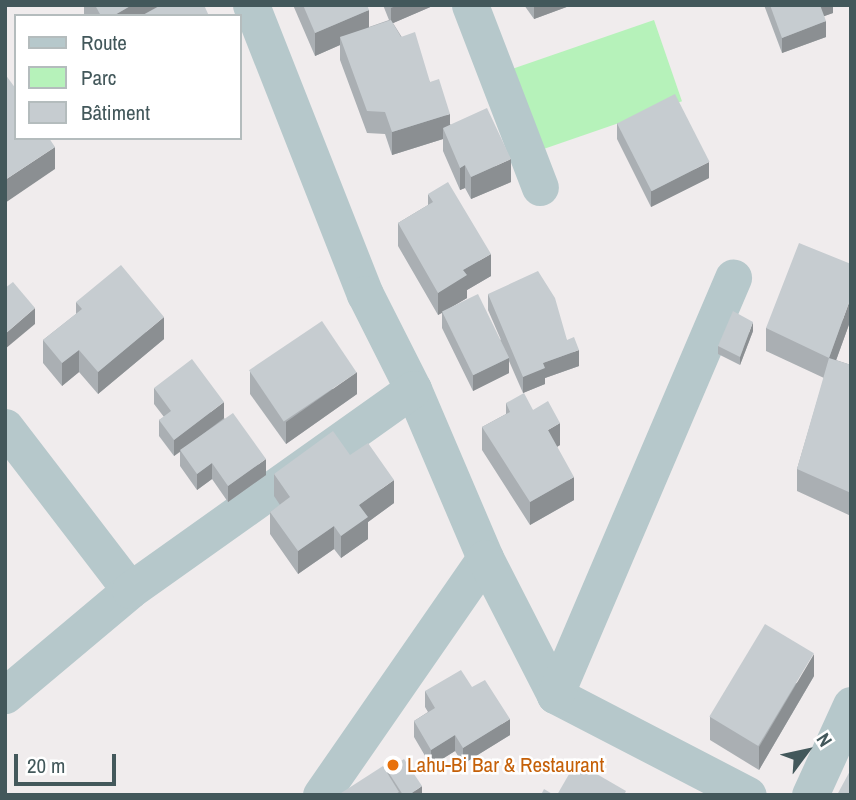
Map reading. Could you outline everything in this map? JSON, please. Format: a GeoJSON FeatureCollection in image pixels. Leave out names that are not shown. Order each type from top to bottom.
{"type":"FeatureCollection","features":[{"type":"Feature","properties":{"kind":"street"},"geometry":{"type":"LineString","coordinates":[[251,5],[365,294],[414,389],[485,558],[555,695],[748,795]]}},
{"type":"Feature","properties":{"kind":"street"},"geometry":{"type":"LineString","coordinates":[[470,5],[540,187]]}},
{"type":"Feature","properties":{"kind":"street"},"geometry":{"type":"LineString","coordinates":[[555,695],[733,277]]}},
{"type":"Feature","properties":{"kind":"street"},"geometry":{"type":"LineString","coordinates":[[5,695],[130,590],[414,389]]}},
{"type":"Feature","properties":{"kind":"street"},"geometry":{"type":"LineString","coordinates":[[5,427],[130,590]]}},
{"type":"Feature","properties":{"kind":"street"},"geometry":{"type":"LineString","coordinates":[[321,795],[485,558]]}},
{"type":"Feature","properties":{"kind":"street"},"geometry":{"type":"LineString","coordinates":[[810,795],[851,705]]}},
{"type":"Feature","properties":{"kind":"green space"},"geometry":{"type":"Polygon","coordinates":[[[654,20],[682,101],[536,151],[508,70],[654,20]]]}},
{"type":"Feature","properties":{"kind":"building"},"geometry":{"type":"Polygon","coordinates":[[[95,5],[132,5],[116,14],[100,14],[95,5]]]}},
{"type":"Feature","properties":{"kind":"building"},"geometry":{"type":"Polygon","coordinates":[[[161,5],[204,5],[208,14],[145,14],[161,5]]]}},
{"type":"Feature","properties":{"kind":"building"},"geometry":{"type":"Polygon","coordinates":[[[303,5],[367,5],[369,10],[315,33],[303,5]]]}},
{"type":"Feature","properties":{"kind":"building"},"geometry":{"type":"Polygon","coordinates":[[[770,5],[820,5],[826,21],[782,38],[770,5]]]}},
{"type":"Feature","properties":{"kind":"building"},"geometry":{"type":"Polygon","coordinates":[[[391,20],[401,37],[415,32],[430,82],[439,79],[450,114],[392,132],[385,112],[367,111],[340,37],[391,20]]]}},
{"type":"Feature","properties":{"kind":"building"},"geometry":{"type":"Polygon","coordinates":[[[5,74],[14,86],[14,140],[50,140],[55,147],[5,180],[5,74]]]}},
{"type":"Feature","properties":{"kind":"building"},"geometry":{"type":"Polygon","coordinates":[[[675,94],[710,162],[652,191],[617,124],[675,94]]]}},
{"type":"Feature","properties":{"kind":"building"},"geometry":{"type":"Polygon","coordinates":[[[487,108],[511,159],[471,177],[465,165],[460,168],[443,128],[487,108]]]}},
{"type":"Feature","properties":{"kind":"building"},"geometry":{"type":"Polygon","coordinates":[[[448,182],[491,254],[463,270],[467,275],[438,293],[398,223],[433,202],[428,194],[448,182]]]}},
{"type":"Feature","properties":{"kind":"building"},"geometry":{"type":"Polygon","coordinates":[[[799,243],[851,264],[851,297],[829,358],[766,328],[799,243]]]}},
{"type":"Feature","properties":{"kind":"building"},"geometry":{"type":"Polygon","coordinates":[[[121,265],[164,317],[98,372],[79,350],[62,363],[43,340],[82,309],[76,302],[121,265]]]}},
{"type":"Feature","properties":{"kind":"building"},"geometry":{"type":"Polygon","coordinates":[[[538,271],[555,298],[567,340],[574,337],[579,350],[543,363],[545,368],[523,377],[488,294],[538,271]]]}},
{"type":"Feature","properties":{"kind":"building"},"geometry":{"type":"Polygon","coordinates":[[[13,282],[35,308],[5,334],[5,288],[13,282]]]}},
{"type":"Feature","properties":{"kind":"building"},"geometry":{"type":"Polygon","coordinates":[[[478,294],[509,358],[473,375],[442,312],[478,294]]]}},
{"type":"Feature","properties":{"kind":"building"},"geometry":{"type":"Polygon","coordinates":[[[733,311],[753,322],[740,357],[718,346],[733,311]]]}},
{"type":"Feature","properties":{"kind":"building"},"geometry":{"type":"Polygon","coordinates":[[[322,321],[357,372],[284,422],[249,370],[322,321]]]}},
{"type":"Feature","properties":{"kind":"building"},"geometry":{"type":"Polygon","coordinates":[[[829,358],[851,365],[851,493],[797,469],[829,358]]]}},
{"type":"Feature","properties":{"kind":"building"},"geometry":{"type":"Polygon","coordinates":[[[192,359],[224,402],[174,440],[159,420],[171,411],[154,388],[192,359]]]}},
{"type":"Feature","properties":{"kind":"building"},"geometry":{"type":"Polygon","coordinates":[[[524,393],[533,410],[548,401],[560,423],[548,430],[574,477],[530,502],[482,427],[510,412],[506,403],[524,393]]]}},
{"type":"Feature","properties":{"kind":"building"},"geometry":{"type":"Polygon","coordinates":[[[233,413],[266,459],[228,486],[212,463],[197,474],[180,450],[233,413]]]}},
{"type":"Feature","properties":{"kind":"building"},"geometry":{"type":"Polygon","coordinates":[[[333,431],[350,455],[368,443],[394,480],[359,505],[368,517],[341,536],[334,526],[298,551],[270,512],[290,497],[274,474],[333,431]]]}},
{"type":"Feature","properties":{"kind":"building"},"geometry":{"type":"Polygon","coordinates":[[[765,624],[814,653],[758,746],[709,717],[765,624]]]}},
{"type":"Feature","properties":{"kind":"building"},"geometry":{"type":"Polygon","coordinates":[[[461,670],[472,687],[485,680],[510,719],[463,748],[455,735],[431,750],[414,721],[435,708],[425,691],[461,670]]]}},
{"type":"Feature","properties":{"kind":"building"},"geometry":{"type":"Polygon","coordinates":[[[404,759],[422,786],[409,795],[403,795],[387,770],[404,759]]]}},
{"type":"Feature","properties":{"kind":"building"},"geometry":{"type":"Polygon","coordinates":[[[576,762],[626,791],[624,795],[557,795],[576,762]]]}},
{"type":"Feature","properties":{"kind":"building"},"geometry":{"type":"Polygon","coordinates":[[[383,766],[399,792],[394,795],[338,795],[383,766]]]}},
{"type":"Feature","properties":{"kind":"building"},"geometry":{"type":"Polygon","coordinates":[[[851,769],[851,795],[837,795],[851,769]]]}},
{"type":"Feature","properties":{"kind":"building"},"geometry":{"type":"Polygon","coordinates":[[[544,789],[554,795],[541,795],[544,789]]]}},
{"type":"Feature","properties":{"kind":"place","name":"Lahu-Bi Bar & Restaurant"},"geometry":{"type":"Point","coordinates":[393,765]}}]}
